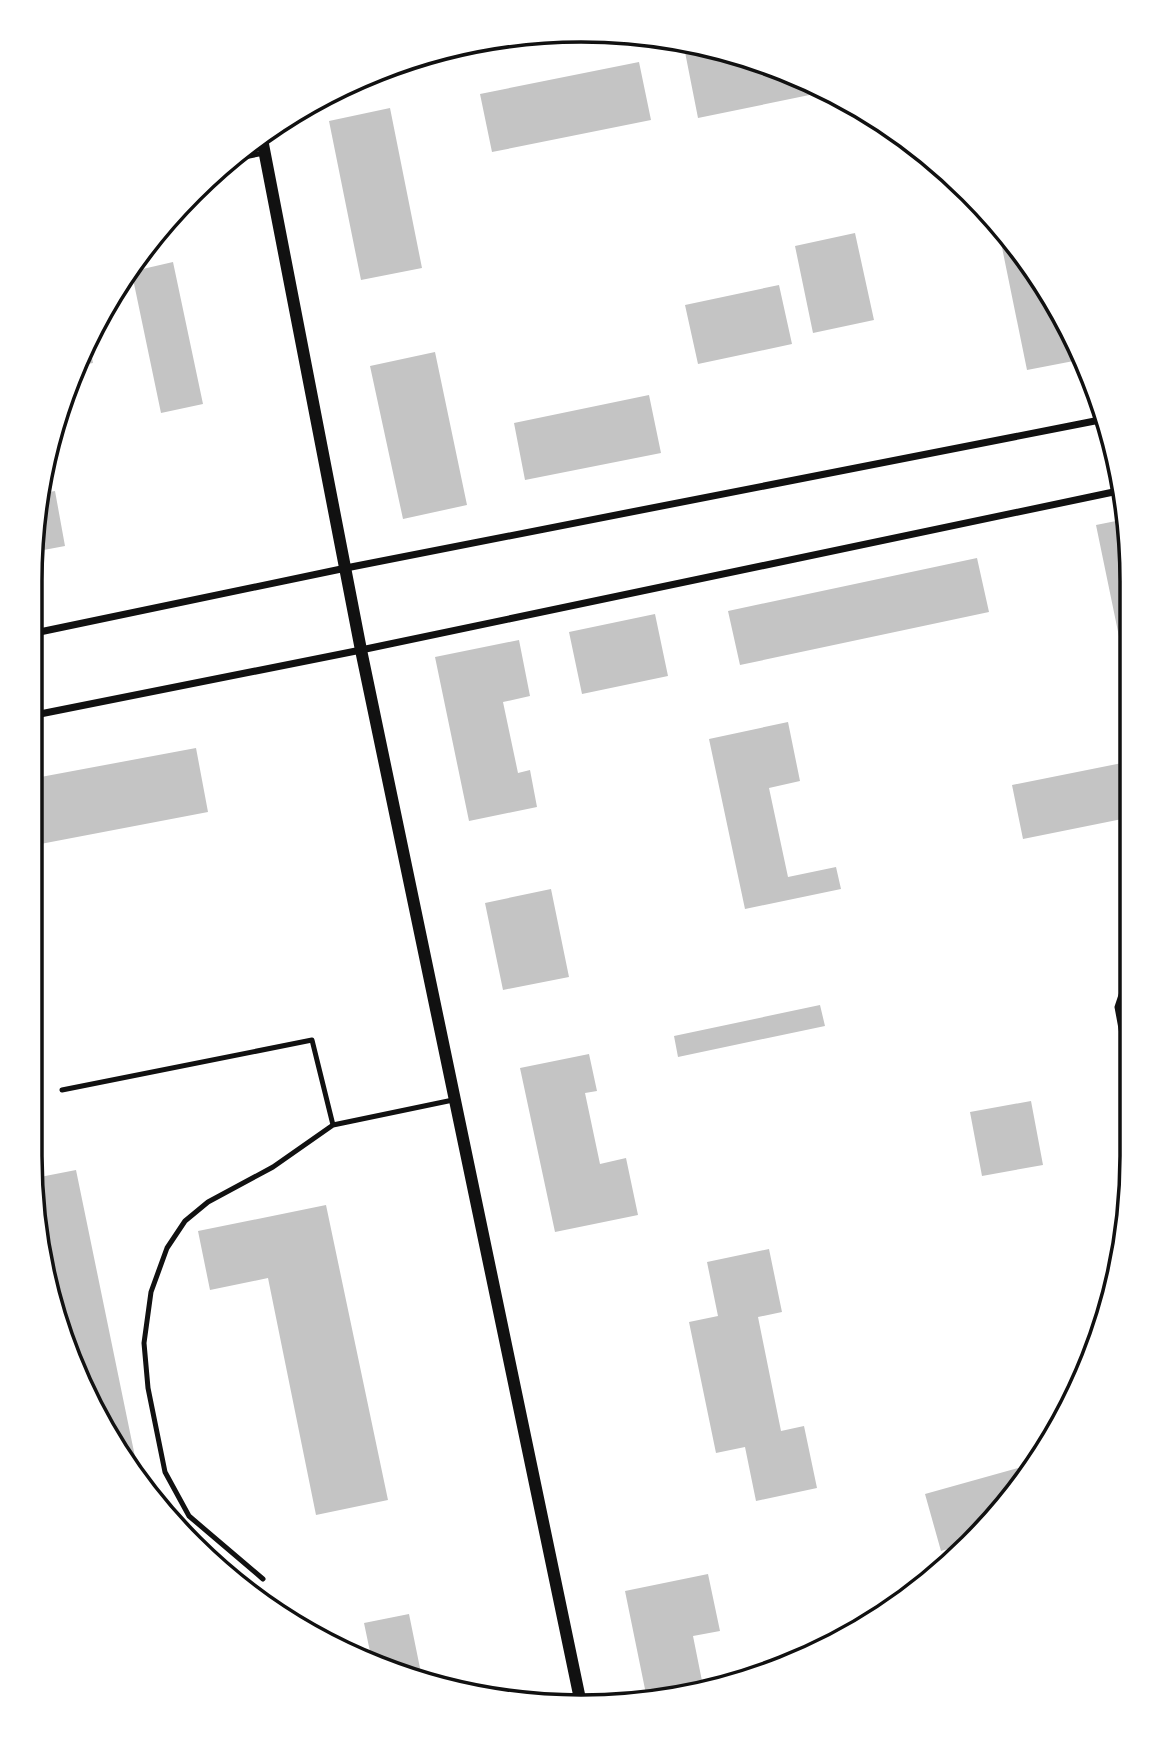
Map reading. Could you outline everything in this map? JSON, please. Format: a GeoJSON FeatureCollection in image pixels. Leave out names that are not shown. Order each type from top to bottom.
{"type":"FeatureCollection","features":[{"type":"Feature","properties":{"kind":"street"},"geometry":{"type":"LineString","coordinates":[[263,146],[361,650],[579,1695]]}},
{"type":"Feature","properties":{"kind":"street"},"geometry":{"type":"LineString","coordinates":[[42,631],[346,568],[1095,421]]}},
{"type":"Feature","properties":{"kind":"street"},"geometry":{"type":"LineString","coordinates":[[42,714],[361,650],[1112,492]]}},
{"type":"Feature","properties":{"kind":"lane"},"geometry":{"type":"LineString","coordinates":[[251,155],[264,152]]}},
{"type":"Feature","properties":{"kind":"lane"},"geometry":{"type":"LineString","coordinates":[[1120,998],[1117,1007],[1120,1023]]}},
{"type":"Feature","properties":{"kind":"lane"},"geometry":{"type":"LineString","coordinates":[[62,1090],[312,1040],[333,1125]]}},
{"type":"Feature","properties":{"kind":"lane"},"geometry":{"type":"LineString","coordinates":[[263,1579],[189,1516],[165,1472],[148,1388],[144,1343],[151,1292],[167,1248],[185,1221],[208,1202],[273,1167],[333,1125],[456,1099]]}},
{"type":"Feature","properties":{"kind":"building"},"geometry":{"type":"Polygon","coordinates":[[[685,52],[754,71],[812,95],[698,118],[685,52]]]}},
{"type":"Feature","properties":{"kind":"building"},"geometry":{"type":"Polygon","coordinates":[[[639,62],[651,120],[492,152],[480,94],[639,62]]]}},
{"type":"Feature","properties":{"kind":"building"},"geometry":{"type":"Polygon","coordinates":[[[390,108],[422,268],[361,280],[329,121],[390,108]]]}},
{"type":"Feature","properties":{"kind":"building"},"geometry":{"type":"Polygon","coordinates":[[[855,233],[874,320],[813,333],[795,246],[855,233]]]}},
{"type":"Feature","properties":{"kind":"building"},"geometry":{"type":"Polygon","coordinates":[[[1001,244],[1048,312],[1073,361],[1027,370],[1001,244]]]}},
{"type":"Feature","properties":{"kind":"building"},"geometry":{"type":"Polygon","coordinates":[[[173,262],[203,404],[161,413],[134,281],[142,269],[173,262]]]}},
{"type":"Feature","properties":{"kind":"building"},"geometry":{"type":"Polygon","coordinates":[[[779,285],[792,344],[698,364],[685,305],[779,285]]]}},
{"type":"Feature","properties":{"kind":"building"},"geometry":{"type":"Polygon","coordinates":[[[435,352],[467,505],[403,519],[370,366],[435,352]]]}},
{"type":"Feature","properties":{"kind":"building"},"geometry":{"type":"Polygon","coordinates":[[[649,395],[661,453],[525,480],[514,423],[649,395]]]}},
{"type":"Feature","properties":{"kind":"building"},"geometry":{"type":"Polygon","coordinates":[[[55,491],[65,546],[43,550],[47,511],[50,492],[55,491]]]}},
{"type":"Feature","properties":{"kind":"building"},"geometry":{"type":"Polygon","coordinates":[[[1116,521],[1120,641],[1096,525],[1116,521]]]}},
{"type":"Feature","properties":{"kind":"building"},"geometry":{"type":"Polygon","coordinates":[[[977,558],[989,612],[740,665],[728,611],[977,558]]]}},
{"type":"Feature","properties":{"kind":"building"},"geometry":{"type":"Polygon","coordinates":[[[655,614],[668,676],[582,694],[569,632],[655,614]]]}},
{"type":"Feature","properties":{"kind":"building"},"geometry":{"type":"Polygon","coordinates":[[[519,640],[530,696],[503,702],[518,773],[530,770],[537,807],[469,821],[435,657],[519,640]]]}},
{"type":"Feature","properties":{"kind":"building"},"geometry":{"type":"Polygon","coordinates":[[[788,722],[800,781],[769,788],[788,877],[836,867],[841,889],[745,909],[709,739],[788,722]]]}},
{"type":"Feature","properties":{"kind":"building"},"geometry":{"type":"Polygon","coordinates":[[[196,748],[208,812],[42,844],[42,777],[196,748]]]}},
{"type":"Feature","properties":{"kind":"building"},"geometry":{"type":"Polygon","coordinates":[[[1120,763],[1120,819],[1023,839],[1012,785],[1120,763]]]}},
{"type":"Feature","properties":{"kind":"building"},"geometry":{"type":"Polygon","coordinates":[[[551,889],[569,977],[503,990],[485,903],[551,889]]]}},
{"type":"Feature","properties":{"kind":"building"},"geometry":{"type":"Polygon","coordinates":[[[820,1005],[825,1026],[678,1057],[674,1036],[820,1005]]]}},
{"type":"Feature","properties":{"kind":"building"},"geometry":{"type":"Polygon","coordinates":[[[589,1054],[597,1091],[585,1093],[600,1164],[626,1158],[638,1215],[555,1232],[520,1068],[589,1054]]]}},
{"type":"Feature","properties":{"kind":"building"},"geometry":{"type":"Polygon","coordinates":[[[1031,1101],[1043,1165],[982,1176],[970,1112],[1031,1101]]]}},
{"type":"Feature","properties":{"kind":"building"},"geometry":{"type":"Polygon","coordinates":[[[76,1170],[135,1458],[114,1426],[83,1362],[60,1296],[51,1257],[43,1177],[76,1170]]]}},
{"type":"Feature","properties":{"kind":"building"},"geometry":{"type":"Polygon","coordinates":[[[326,1205],[388,1500],[316,1515],[268,1278],[210,1290],[198,1231],[326,1205]]]}},
{"type":"Feature","properties":{"kind":"building"},"geometry":{"type":"Polygon","coordinates":[[[769,1249],[782,1312],[758,1317],[781,1431],[804,1426],[817,1488],[756,1501],[745,1447],[716,1453],[689,1322],[718,1316],[707,1262],[769,1249]]]}},
{"type":"Feature","properties":{"kind":"building"},"geometry":{"type":"Polygon","coordinates":[[[1020,1467],[962,1537],[950,1548],[941,1551],[925,1494],[1020,1467]]]}},
{"type":"Feature","properties":{"kind":"building"},"geometry":{"type":"Polygon","coordinates":[[[708,1574],[720,1631],[693,1636],[702,1681],[645,1691],[625,1591],[708,1574]]]}},
{"type":"Feature","properties":{"kind":"building"},"geometry":{"type":"Polygon","coordinates":[[[409,1614],[420,1670],[370,1652],[364,1623],[409,1614]]]}}]}
